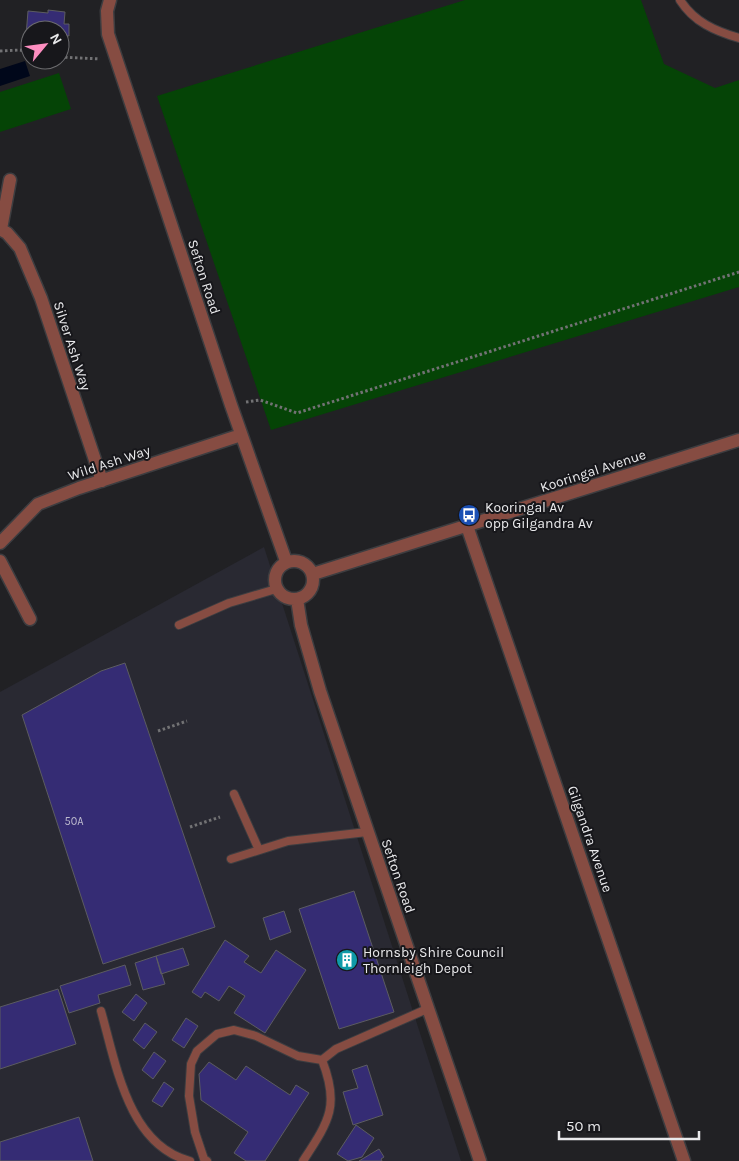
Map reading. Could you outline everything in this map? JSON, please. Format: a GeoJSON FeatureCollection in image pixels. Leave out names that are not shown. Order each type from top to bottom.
{"type":"FeatureCollection","features":[{"type":"Feature","properties":{"kind":"street","name":"Sefton Road"},"geometry":{"type":"LineString","coordinates":[[110,0],[107,11],[108,34],[241,435],[286,561]]}},
{"type":"Feature","properties":{"kind":"street"},"geometry":{"type":"LineString","coordinates":[[1,229],[10,180]]}},
{"type":"Feature","properties":{"kind":"street","name":"Silver Ash Way"},"geometry":{"type":"LineString","coordinates":[[1,229],[20,248],[41,298],[102,481]]}},
{"type":"Feature","properties":{"kind":"street","name":"Wild Ash Way"},"geometry":{"type":"LineString","coordinates":[[0,543],[38,504],[241,435]]}},
{"type":"Feature","properties":{"kind":"street","name":"Kooringal Avenue"},"geometry":{"type":"LineString","coordinates":[[313,574],[739,440]]}},
{"type":"Feature","properties":{"kind":"street","name":"Gilgandra Avenue"},"geometry":{"type":"LineString","coordinates":[[467,526],[684,1161]]}},
{"type":"Feature","properties":{"kind":"street"},"geometry":{"type":"LineString","coordinates":[[286,561],[302,562],[313,574],[310,590],[297,599],[282,595],[276,589],[275,573],[286,561]]}},
{"type":"Feature","properties":{"kind":"street"},"geometry":{"type":"LineString","coordinates":[[0,562],[30,619]]}},
{"type":"Feature","properties":{"kind":"street","name":"Sefton Road"},"geometry":{"type":"LineString","coordinates":[[297,599],[301,625],[320,691],[480,1161]]}},
{"type":"Feature","properties":{"kind":"lane"},"geometry":{"type":"LineString","coordinates":[[680,0],[693,16],[706,25],[739,38]]}},
{"type":"Feature","properties":{"kind":"lane"},"geometry":{"type":"LineString","coordinates":[[179,626],[228,603],[276,589]]}},
{"type":"Feature","properties":{"kind":"lane"},"geometry":{"type":"LineString","coordinates":[[234,794],[259,850]]}},
{"type":"Feature","properties":{"kind":"lane"},"geometry":{"type":"LineString","coordinates":[[231,859],[288,841],[317,840],[367,832]]}},
{"type":"Feature","properties":{"kind":"lane"},"geometry":{"type":"LineString","coordinates":[[203,1160],[195,1132],[189,1096],[190,1064],[197,1051],[217,1034],[234,1030],[256,1036],[298,1056],[322,1060],[336,1049],[427,1009]]}},
{"type":"Feature","properties":{"kind":"lane"},"geometry":{"type":"LineString","coordinates":[[101,1011],[124,1094],[152,1140],[176,1158],[190,1161]]}},
{"type":"Feature","properties":{"kind":"lane"},"geometry":{"type":"LineString","coordinates":[[304,1161],[329,1114],[332,1097],[330,1081],[322,1060]]}},
{"type":"Feature","properties":{"kind":"path"},"geometry":{"type":"LineString","coordinates":[[0,51],[20,52]]}},
{"type":"Feature","properties":{"kind":"path"},"geometry":{"type":"LineString","coordinates":[[70,57],[116,59]]}},
{"type":"Feature","properties":{"kind":"path"},"geometry":{"type":"LineString","coordinates":[[231,405],[260,400],[297,413],[739,272]]}},
{"type":"Feature","properties":{"kind":"path"},"geometry":{"type":"LineString","coordinates":[[158,731],[187,721]]}},
{"type":"Feature","properties":{"kind":"path"},"geometry":{"type":"LineString","coordinates":[[190,827],[220,817]]}},
{"type":"Feature","properties":{"kind":"shaded area"},"geometry":{"type":"Polygon","coordinates":[[[264,547],[461,1161],[0,1161],[0,692],[264,547]]]}},
{"type":"Feature","properties":{"kind":"green space"},"geometry":{"type":"Polygon","coordinates":[[[465,0],[641,0],[664,64],[715,88],[739,80],[739,287],[271,430],[157,96],[465,0]]]}},
{"type":"Feature","properties":{"kind":"green space"},"geometry":{"type":"Polygon","coordinates":[[[59,73],[71,109],[0,132],[0,92],[59,73]]]}},
{"type":"Feature","properties":{"kind":"water"},"geometry":{"type":"Polygon","coordinates":[[[20,63],[20,70],[28,70],[30,76],[0,86],[0,69],[20,63]]]}},
{"type":"Feature","properties":{"kind":"building"},"geometry":{"type":"Polygon","coordinates":[[[48,10],[65,12],[64,20],[27,20],[28,11],[48,13],[48,10]]]}},
{"type":"Feature","properties":{"kind":"building"},"geometry":{"type":"Polygon","coordinates":[[[125,663],[215,927],[103,964],[22,715],[101,671],[125,663]]]}},
{"type":"Feature","properties":{"kind":"building","name":"Hornsby Shire Council Thornleigh Depot"},"geometry":{"type":"Polygon","coordinates":[[[354,891],[394,1012],[339,1029],[299,909],[354,891]]]}},
{"type":"Feature","properties":{"kind":"building"},"geometry":{"type":"Polygon","coordinates":[[[284,911],[291,932],[270,940],[263,918],[284,911]]]}},
{"type":"Feature","properties":{"kind":"building"},"geometry":{"type":"Polygon","coordinates":[[[225,940],[249,956],[244,962],[261,973],[276,950],[306,970],[265,1033],[234,1013],[245,996],[229,986],[219,1001],[205,992],[201,998],[192,992],[225,940]]]}},
{"type":"Feature","properties":{"kind":"building"},"geometry":{"type":"Polygon","coordinates":[[[183,948],[189,965],[161,974],[156,956],[183,948]]]}},
{"type":"Feature","properties":{"kind":"building"},"geometry":{"type":"Polygon","coordinates":[[[156,956],[165,984],[143,990],[135,963],[156,956]]]}},
{"type":"Feature","properties":{"kind":"building"},"geometry":{"type":"Polygon","coordinates":[[[125,965],[131,985],[98,995],[100,1003],[69,1013],[60,986],[125,965]]]}},
{"type":"Feature","properties":{"kind":"building"},"geometry":{"type":"Polygon","coordinates":[[[58,989],[76,1044],[0,1069],[0,1007],[58,989]]]}},
{"type":"Feature","properties":{"kind":"building"},"geometry":{"type":"Polygon","coordinates":[[[136,994],[147,1003],[134,1021],[122,1012],[136,994]]]}},
{"type":"Feature","properties":{"kind":"building"},"geometry":{"type":"Polygon","coordinates":[[[186,1018],[198,1026],[184,1048],[172,1040],[186,1018]]]}},
{"type":"Feature","properties":{"kind":"building"},"geometry":{"type":"Polygon","coordinates":[[[145,1023],[157,1032],[144,1049],[133,1040],[145,1023]]]}},
{"type":"Feature","properties":{"kind":"building"},"geometry":{"type":"Polygon","coordinates":[[[154,1052],[166,1061],[153,1079],[142,1070],[154,1052]]]}},
{"type":"Feature","properties":{"kind":"building"},"geometry":{"type":"Polygon","coordinates":[[[209,1062],[236,1080],[246,1066],[290,1095],[296,1085],[309,1093],[265,1161],[246,1161],[234,1153],[248,1132],[201,1100],[199,1074],[209,1062]]]}},
{"type":"Feature","properties":{"kind":"building"},"geometry":{"type":"Polygon","coordinates":[[[367,1065],[383,1115],[353,1125],[343,1092],[358,1088],[352,1070],[367,1065]]]}},
{"type":"Feature","properties":{"kind":"building"},"geometry":{"type":"Polygon","coordinates":[[[164,1082],[174,1089],[162,1107],[152,1101],[164,1082]]]}},
{"type":"Feature","properties":{"kind":"building"},"geometry":{"type":"Polygon","coordinates":[[[79,1117],[93,1161],[0,1161],[0,1142],[79,1117]]]}},
{"type":"Feature","properties":{"kind":"building"},"geometry":{"type":"Polygon","coordinates":[[[356,1125],[374,1138],[362,1157],[348,1161],[337,1154],[356,1125]]]}},
{"type":"Feature","properties":{"kind":"building"},"geometry":{"type":"Polygon","coordinates":[[[379,1149],[384,1157],[381,1159],[382,1161],[359,1161],[379,1149]]]}},
{"type":"Feature","properties":{"kind":"place","name":"Kooringal Av opp Gilgandra Av"},"geometry":{"type":"Point","coordinates":[469,515]}},
{"type":"Feature","properties":{"kind":"place","name":"Hornsby Shire Council Thornleigh Depot"},"geometry":{"type":"Point","coordinates":[347,960]}}]}
